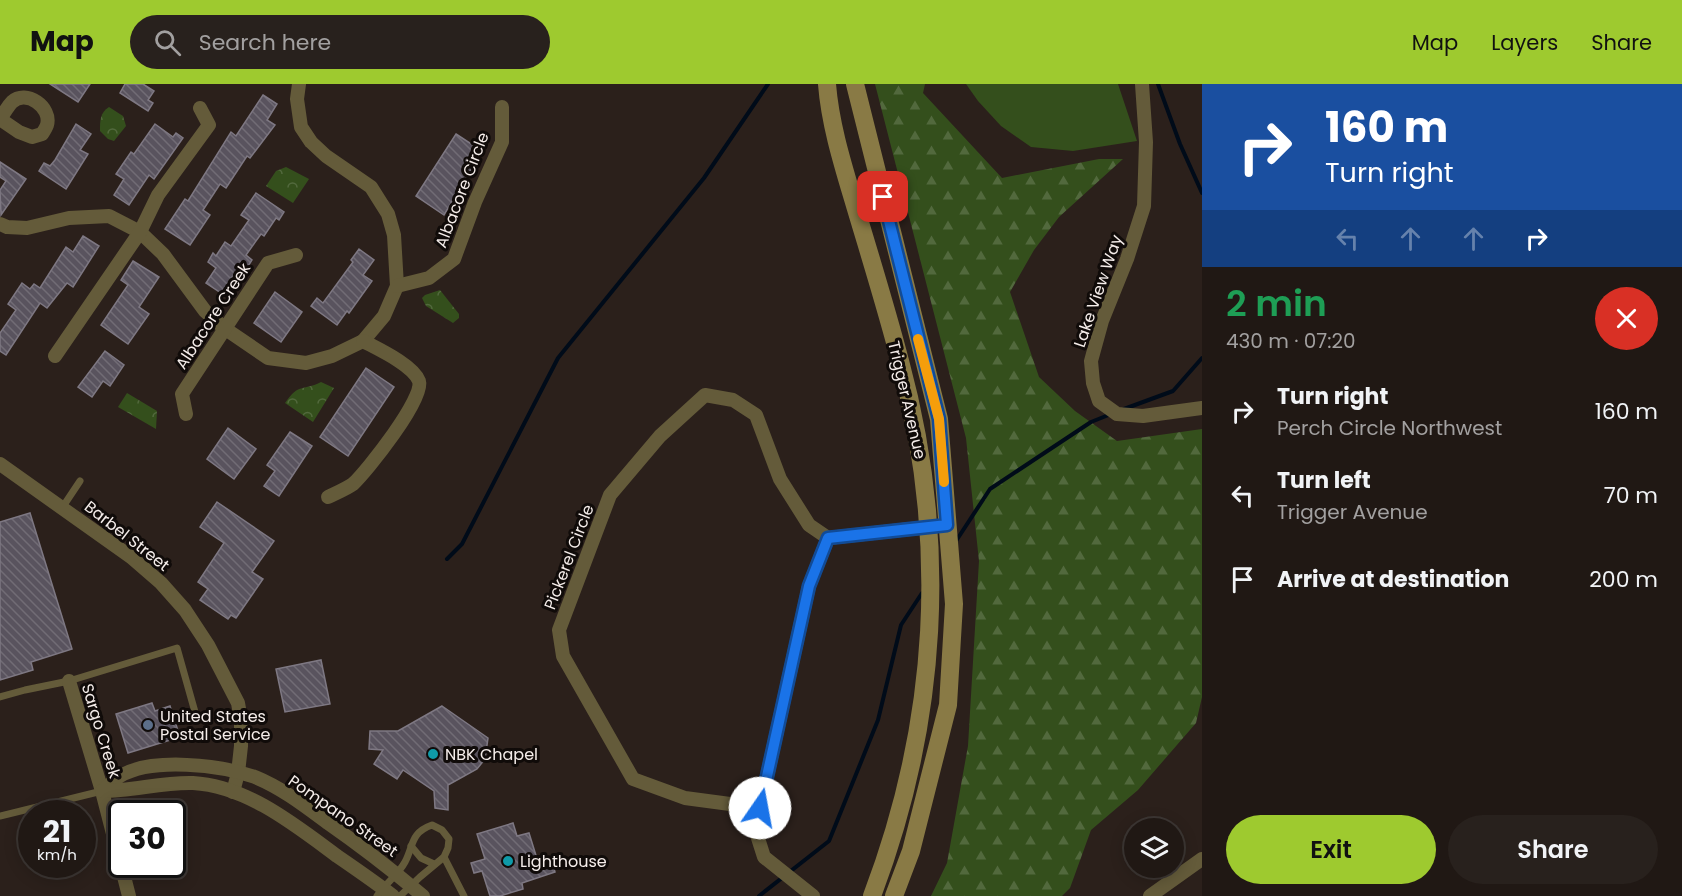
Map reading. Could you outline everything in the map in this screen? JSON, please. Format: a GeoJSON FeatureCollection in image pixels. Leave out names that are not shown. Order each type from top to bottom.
{"type":"FeatureCollection","features":[{"type":"Feature","properties":{"kind":"main road","name":"Trigger Avenue"},"geometry":{"type":"LineString","coordinates":[[827,84],[840,153],[900,360],[916,424],[928,527],[931,608],[922,713],[908,784],[888,854],[872,896]]}},
{"type":"Feature","properties":{"kind":"main road","name":"Trigger Avenue"},"geometry":{"type":"LineString","coordinates":[[855,84],[939,419],[954,604],[948,705],[911,851],[894,896]]}},
{"type":"Feature","properties":{"kind":"street"},"geometry":{"type":"LineString","coordinates":[[0,224],[27,228],[69,218],[109,216],[140,232],[162,254],[205,311],[224,328],[268,358],[306,363],[332,356],[363,341],[384,316],[397,286],[394,235],[388,214],[372,187],[326,156],[311,142],[301,127],[297,99],[299,84]]}},
{"type":"Feature","properties":{"kind":"street","name":"Lake View Way"},"geometry":{"type":"LineString","coordinates":[[1142,84],[1146,142],[1144,206],[1127,260],[1102,321],[1090,361],[1093,383],[1100,401],[1117,414],[1143,416],[1202,408]]}},
{"type":"Feature","properties":{"kind":"street","name":"Albacore Circle"},"geometry":{"type":"LineString","coordinates":[[397,286],[429,278],[454,259],[475,202],[502,142],[502,107]]}},
{"type":"Feature","properties":{"kind":"street"},"geometry":{"type":"LineString","coordinates":[[55,356],[140,232],[158,195],[209,125],[200,108]]}},
{"type":"Feature","properties":{"kind":"street","name":"Albacore Creek"},"geometry":{"type":"LineString","coordinates":[[186,414],[182,394],[268,263],[296,255]]}},
{"type":"Feature","properties":{"kind":"street"},"geometry":{"type":"LineString","coordinates":[[328,497],[351,485],[367,470],[419,392],[419,380],[415,374],[363,341]]}},
{"type":"Feature","properties":{"kind":"street","name":"Pickerel Circle"},"geometry":{"type":"LineString","coordinates":[[760,808],[685,798],[633,779],[563,656],[559,630],[610,495],[660,436],[705,395],[733,400],[756,415],[780,479],[809,525],[828,538]]}},
{"type":"Feature","properties":{"kind":"street","name":"Barbel Street"},"geometry":{"type":"LineString","coordinates":[[0,464],[131,556],[161,583],[185,610],[208,645],[238,703],[241,720],[241,746],[233,792]]}},
{"type":"Feature","properties":{"kind":"street"},"geometry":{"type":"LineString","coordinates":[[813,896],[764,857],[757,835],[760,808],[809,586],[828,538],[947,525]]}},
{"type":"Feature","properties":{"kind":"street","name":"Sargo Creek"},"geometry":{"type":"LineString","coordinates":[[69,681],[102,791],[129,896]]}},
{"type":"Feature","properties":{"kind":"street","name":"Pompano Street"},"geometry":{"type":"LineString","coordinates":[[102,791],[121,776],[148,768],[182,764],[222,768],[256,778],[291,795],[423,896]]}},
{"type":"Feature","properties":{"kind":"street"},"geometry":{"type":"LineString","coordinates":[[102,791],[126,791],[146,785],[194,783],[224,788],[255,801],[305,832],[384,893]]}},
{"type":"Feature","properties":{"kind":"street"},"geometry":{"type":"LineString","coordinates":[[1150,896],[1202,859]]}},
{"type":"Feature","properties":{"kind":"lane"},"geometry":{"type":"LineString","coordinates":[[62,508],[80,481]]}},
{"type":"Feature","properties":{"kind":"lane"},"geometry":{"type":"LineString","coordinates":[[0,697],[69,681],[177,648],[195,712]]}},
{"type":"Feature","properties":{"kind":"lane"},"geometry":{"type":"LineString","coordinates":[[0,816],[102,791]]}},
{"type":"Feature","properties":{"kind":"lane"},"geometry":{"type":"LineString","coordinates":[[384,893],[404,863],[414,837],[422,828],[432,825],[442,830],[449,839],[444,857],[400,896]]}},
{"type":"Feature","properties":{"kind":"lane"},"geometry":{"type":"LineString","coordinates":[[411,846],[421,858],[434,864]]}},
{"type":"Feature","properties":{"kind":"lane"},"geometry":{"type":"LineString","coordinates":[[444,857],[464,896]]}},
{"type":"Feature","properties":{"kind":"green space"},"geometry":{"type":"Polygon","coordinates":[[[875,84],[925,84],[923,93],[1002,178],[1099,159],[1123,159],[1059,217],[1034,250],[1010,292],[1039,377],[1075,411],[1117,441],[1202,429],[1202,697],[1196,723],[1138,790],[1091,830],[1070,888],[1062,896],[931,896],[947,863],[968,746],[979,561],[966,438],[875,84]]]}},
{"type":"Feature","properties":{"kind":"green space"},"geometry":{"type":"Polygon","coordinates":[[[966,84],[1118,84],[1137,141],[1073,151],[1031,147],[1001,126],[966,84]]]}},
{"type":"Feature","properties":{"kind":"green space"},"geometry":{"type":"Polygon","coordinates":[[[109,107],[123,116],[126,126],[114,141],[108,139],[100,131],[101,117],[109,107]]]}},
{"type":"Feature","properties":{"kind":"green space"},"geometry":{"type":"Polygon","coordinates":[[[286,167],[309,179],[293,203],[266,186],[276,171],[286,167]]]}},
{"type":"Feature","properties":{"kind":"green space"},"geometry":{"type":"Polygon","coordinates":[[[440,290],[459,314],[459,318],[453,323],[426,306],[422,298],[440,290]]]}},
{"type":"Feature","properties":{"kind":"green space"},"geometry":{"type":"Polygon","coordinates":[[[321,382],[334,388],[313,422],[285,403],[294,392],[321,382]]]}},
{"type":"Feature","properties":{"kind":"green space"},"geometry":{"type":"Polygon","coordinates":[[[127,393],[157,411],[156,429],[118,407],[127,393]]]}},
{"type":"Feature","properties":{"kind":"building"},"geometry":{"type":"Polygon","coordinates":[[[50,84],[90,84],[78,102],[50,84]]]}},
{"type":"Feature","properties":{"kind":"building"},"geometry":{"type":"Polygon","coordinates":[[[125,84],[143,84],[154,91],[148,100],[153,103],[148,111],[120,93],[125,84]]]}},
{"type":"Feature","properties":{"kind":"building"},"geometry":{"type":"Polygon","coordinates":[[[263,95],[277,104],[267,120],[275,125],[250,158],[247,156],[226,188],[220,184],[203,210],[210,215],[190,245],[165,229],[185,199],[188,201],[231,132],[236,136],[263,95]]]}},
{"type":"Feature","properties":{"kind":"building"},"geometry":{"type":"Polygon","coordinates":[[[76,124],[91,134],[80,150],[88,154],[66,189],[39,171],[44,163],[50,166],[55,160],[76,124]]]}},
{"type":"Feature","properties":{"kind":"building"},"geometry":{"type":"Polygon","coordinates":[[[155,124],[173,137],[176,133],[183,138],[154,179],[149,175],[129,205],[114,195],[124,179],[116,174],[131,152],[134,154],[155,124]]]}},
{"type":"Feature","properties":{"kind":"building"},"geometry":{"type":"Polygon","coordinates":[[[456,134],[482,151],[444,215],[416,196],[456,134]]]}},
{"type":"Feature","properties":{"kind":"building"},"geometry":{"type":"Polygon","coordinates":[[[0,162],[26,179],[1,215],[0,190],[6,181],[0,177],[0,162]]]}},
{"type":"Feature","properties":{"kind":"building"},"geometry":{"type":"Polygon","coordinates":[[[256,193],[284,212],[279,220],[276,218],[264,236],[261,234],[246,255],[252,260],[247,268],[241,264],[221,293],[206,283],[216,268],[208,262],[213,253],[216,256],[225,242],[231,246],[249,220],[241,215],[256,193]]]}},
{"type":"Feature","properties":{"kind":"building"},"geometry":{"type":"Polygon","coordinates":[[[83,236],[99,246],[73,287],[67,283],[47,308],[40,303],[6,355],[0,351],[0,333],[16,310],[8,304],[22,283],[30,289],[34,284],[40,288],[66,247],[73,252],[83,236]]]}},
{"type":"Feature","properties":{"kind":"building"},"geometry":{"type":"Polygon","coordinates":[[[359,249],[374,260],[363,275],[372,281],[349,313],[347,311],[337,325],[311,306],[317,298],[323,303],[353,262],[351,260],[359,249]]]}},
{"type":"Feature","properties":{"kind":"building"},"geometry":{"type":"Polygon","coordinates":[[[133,261],[159,277],[139,307],[149,314],[128,344],[101,325],[128,285],[121,280],[133,261]]]}},
{"type":"Feature","properties":{"kind":"building"},"geometry":{"type":"Polygon","coordinates":[[[275,292],[302,312],[281,342],[254,323],[275,292]]]}},
{"type":"Feature","properties":{"kind":"building"},"geometry":{"type":"Polygon","coordinates":[[[105,351],[124,365],[110,386],[103,381],[92,397],[78,387],[105,351]]]}},
{"type":"Feature","properties":{"kind":"building"},"geometry":{"type":"Polygon","coordinates":[[[366,368],[394,387],[348,456],[320,437],[366,368]]]}},
{"type":"Feature","properties":{"kind":"building"},"geometry":{"type":"Polygon","coordinates":[[[228,428],[256,449],[234,479],[207,459],[228,428]]]}},
{"type":"Feature","properties":{"kind":"building"},"geometry":{"type":"Polygon","coordinates":[[[290,432],[312,446],[279,496],[264,486],[275,471],[267,465],[290,432]]]}},
{"type":"Feature","properties":{"kind":"building"},"geometry":{"type":"Polygon","coordinates":[[[217,502],[274,541],[252,572],[263,579],[236,618],[231,615],[228,619],[200,600],[208,589],[198,582],[224,543],[200,527],[217,502]]]}},
{"type":"Feature","properties":{"kind":"building"},"geometry":{"type":"Polygon","coordinates":[[[30,513],[72,649],[31,662],[33,670],[0,680],[0,522],[30,513]]]}},
{"type":"Feature","properties":{"kind":"building"},"geometry":{"type":"Polygon","coordinates":[[[321,660],[330,704],[285,712],[276,669],[321,660]]]}},
{"type":"Feature","properties":{"kind":"building","name":"United States Postal Service"},"geometry":{"type":"Polygon","coordinates":[[[152,703],[155,711],[170,706],[180,737],[128,753],[116,714],[152,703]]]}},
{"type":"Feature","properties":{"kind":"building","name":"NBK Chapel"},"geometry":{"type":"Polygon","coordinates":[[[442,706],[488,738],[485,759],[477,769],[448,785],[448,810],[435,808],[434,791],[403,770],[397,779],[374,764],[383,750],[369,749],[370,731],[398,731],[442,706]]]}},
{"type":"Feature","properties":{"kind":"building","name":"Lighthouse"},"geometry":{"type":"Polygon","coordinates":[[[513,823],[517,836],[529,833],[538,862],[551,858],[555,872],[522,883],[523,889],[500,896],[490,896],[482,871],[474,873],[471,863],[485,859],[477,834],[513,823]]]}},
{"type":"Feature","properties":{"kind":"waterway"},"geometry":{"type":"LineString","coordinates":[[447,559],[462,544],[558,358],[704,178],[768,84]]}},
{"type":"Feature","properties":{"kind":"waterway"},"geometry":{"type":"LineString","coordinates":[[1158,84],[1180,144],[1202,193]]}},
{"type":"Feature","properties":{"kind":"waterway"},"geometry":{"type":"LineString","coordinates":[[1124,409],[1173,391],[1202,358]]}},
{"type":"Feature","properties":{"kind":"waterway"},"geometry":{"type":"LineString","coordinates":[[956,541],[990,489],[1091,422],[1111,414]]}},
{"type":"Feature","properties":{"kind":"waterway"},"geometry":{"type":"LineString","coordinates":[[759,896],[829,841],[878,720],[901,625],[922,593]]}},
{"type":"Feature","properties":{"kind":"slow traffic"},"geometry":{"type":"LineString","coordinates":[[918,339],[939,419],[944,482]]}},
{"type":"Feature","properties":{"kind":"place","name":"United States Postal Service"},"geometry":{"type":"Point","coordinates":[148,725]}},
{"type":"Feature","properties":{"kind":"place","name":"NBK Chapel"},"geometry":{"type":"Point","coordinates":[433,754]}},
{"type":"Feature","properties":{"kind":"place","name":"Lighthouse"},"geometry":{"type":"Point","coordinates":[508,861]}},
{"type":"Feature","properties":{"kind":"route"},"geometry":{"type":"LineString","coordinates":[[760,808],[809,586],[828,538],[947,525],[939,419],[883,197]]}}]}
